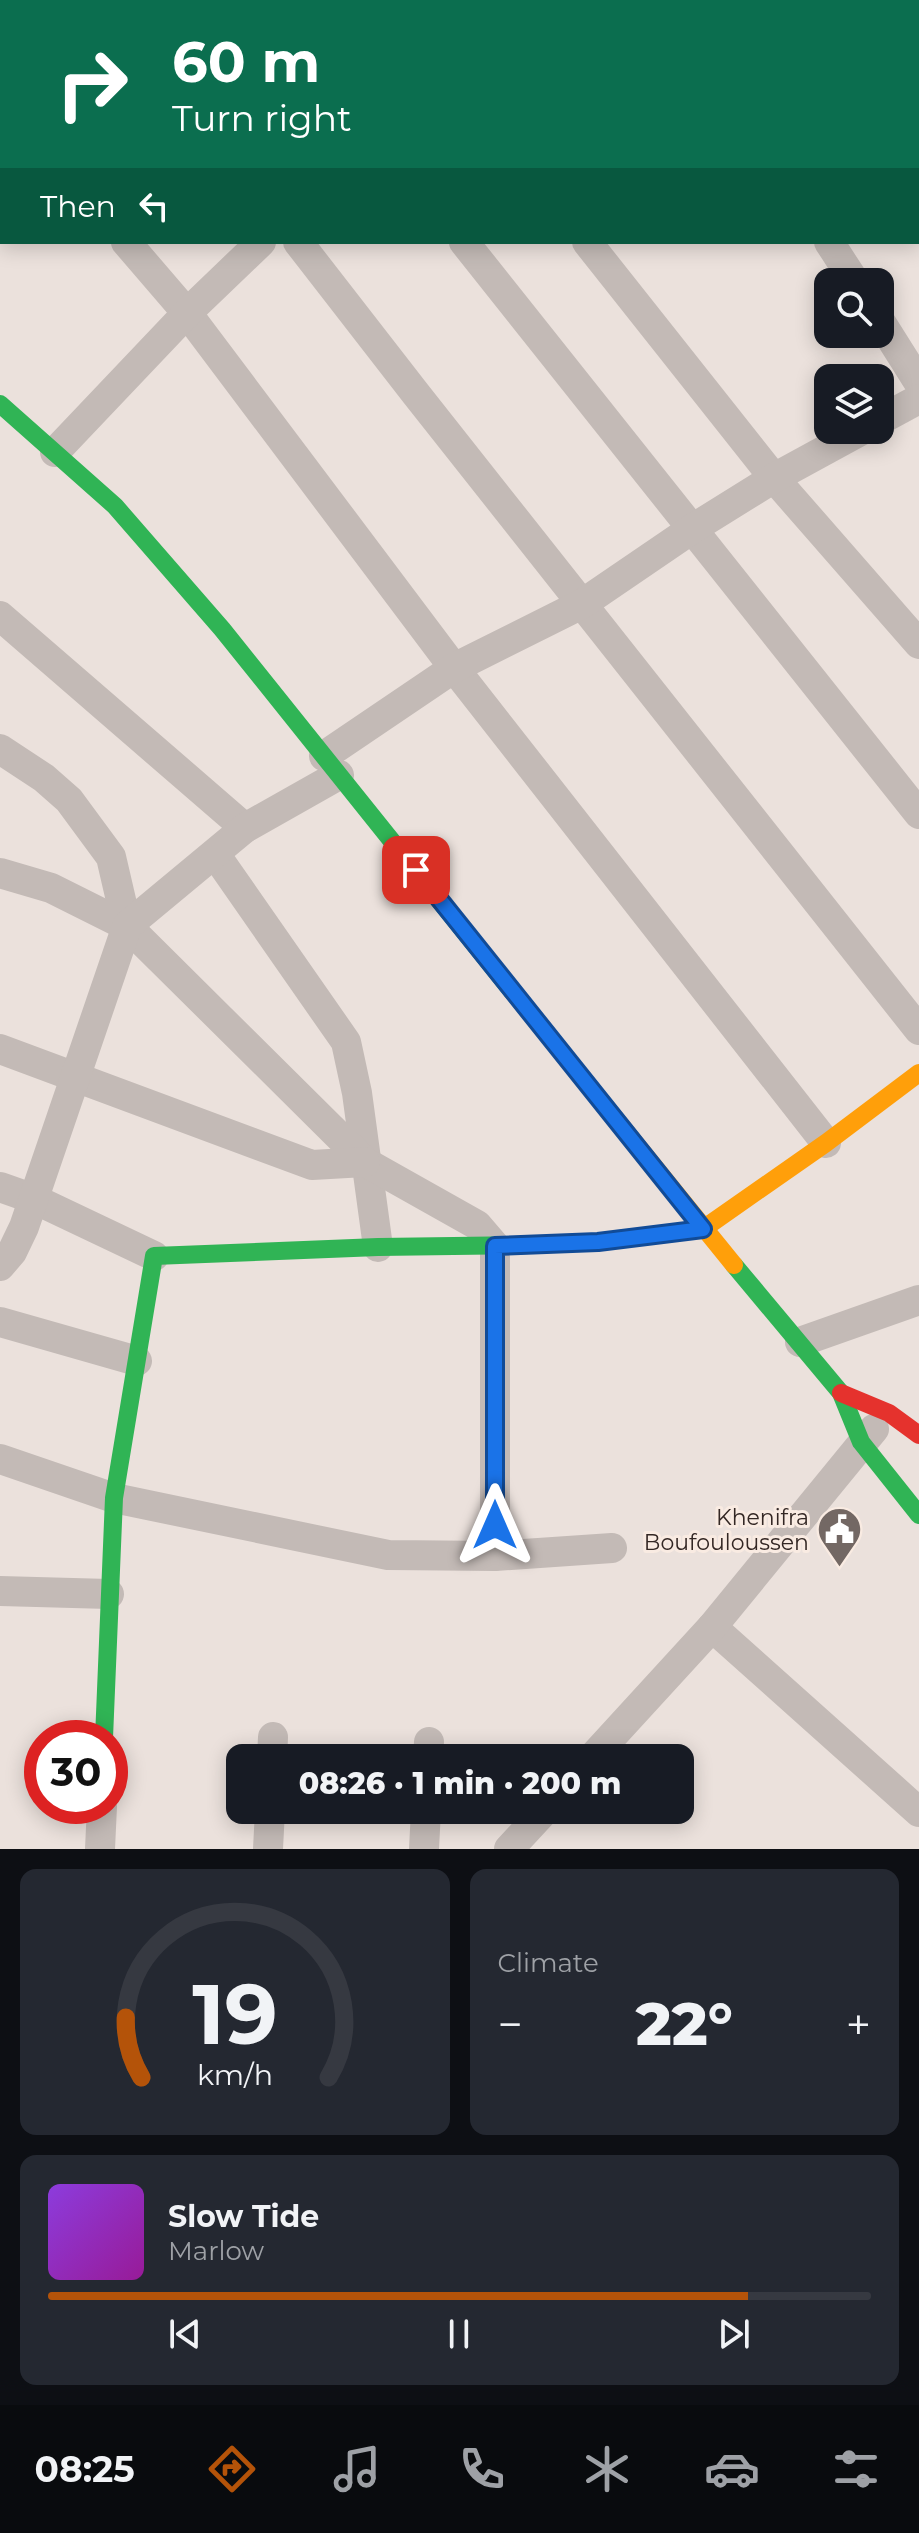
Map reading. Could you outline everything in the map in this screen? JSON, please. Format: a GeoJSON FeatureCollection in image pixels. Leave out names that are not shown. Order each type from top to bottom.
{"type":"FeatureCollection","features":[{"type":"Feature","properties":{"kind":"main road"},"geometry":{"type":"LineString","coordinates":[[0,404],[115,506],[222,629],[703,1229],[841,1393],[861,1442],[919,1515]]}},
{"type":"Feature","properties":{"kind":"main road"},"geometry":{"type":"LineString","coordinates":[[105,1720],[114,1498],[154,1256],[598,1242],[703,1229],[919,1073]]}},
{"type":"Feature","properties":{"kind":"main road"},"geometry":{"type":"LineString","coordinates":[[841,1393],[889,1413],[919,1435]]}},
{"type":"Feature","properties":{"kind":"street"},"geometry":{"type":"LineString","coordinates":[[128,244],[187,313],[454,668],[826,1143]]}},
{"type":"Feature","properties":{"kind":"street"},"geometry":{"type":"LineString","coordinates":[[55,452],[187,313],[259,244]]}},
{"type":"Feature","properties":{"kind":"street"},"geometry":{"type":"LineString","coordinates":[[300,244],[919,1030]]}},
{"type":"Feature","properties":{"kind":"street"},"geometry":{"type":"LineString","coordinates":[[466,244],[919,814]]}},
{"type":"Feature","properties":{"kind":"street"},"geometry":{"type":"LineString","coordinates":[[589,244],[774,478],[919,644]]}},
{"type":"Feature","properties":{"kind":"street"},"geometry":{"type":"LineString","coordinates":[[830,244],[846,268]]}},
{"type":"Feature","properties":{"kind":"street"},"geometry":{"type":"LineString","coordinates":[[894,343],[919,383]]}},
{"type":"Feature","properties":{"kind":"street"},"geometry":{"type":"LineString","coordinates":[[894,412],[919,399]]}},
{"type":"Feature","properties":{"kind":"street"},"geometry":{"type":"LineString","coordinates":[[127,926],[245,828],[332,765],[454,668],[582,604],[692,529],[836,444]]}},
{"type":"Feature","properties":{"kind":"street"},"geometry":{"type":"LineString","coordinates":[[0,616],[245,828]]}},
{"type":"Feature","properties":{"kind":"street"},"geometry":{"type":"LineString","coordinates":[[0,749],[44,778],[69,800],[111,857],[127,926],[34,1199],[12,1252],[0,1266]]}},
{"type":"Feature","properties":{"kind":"street"},"geometry":{"type":"LineString","coordinates":[[215,854],[346,1042],[357,1093],[378,1247]]}},
{"type":"Feature","properties":{"kind":"street"},"geometry":{"type":"LineString","coordinates":[[0,873],[51,888],[127,926],[365,1162],[477,1225],[495,1246],[495,1556]]}},
{"type":"Feature","properties":{"kind":"street"},"geometry":{"type":"LineString","coordinates":[[0,1049],[312,1165],[365,1162]]}},
{"type":"Feature","properties":{"kind":"street"},"geometry":{"type":"LineString","coordinates":[[0,1187],[34,1199],[154,1256]]}},
{"type":"Feature","properties":{"kind":"street"},"geometry":{"type":"LineString","coordinates":[[800,1342],[919,1300]]}},
{"type":"Feature","properties":{"kind":"street"},"geometry":{"type":"LineString","coordinates":[[0,1322],[137,1361]]}},
{"type":"Feature","properties":{"kind":"street"},"geometry":{"type":"LineString","coordinates":[[605,1744],[712,1627],[861,1442],[889,1413]]}},
{"type":"Feature","properties":{"kind":"street"},"geometry":{"type":"LineString","coordinates":[[0,1459],[114,1498],[388,1555],[495,1556],[612,1548]]}},
{"type":"Feature","properties":{"kind":"street"},"geometry":{"type":"LineString","coordinates":[[0,1591],[109,1594]]}},
{"type":"Feature","properties":{"kind":"street"},"geometry":{"type":"LineString","coordinates":[[712,1627],[919,1812]]}},
{"type":"Feature","properties":{"kind":"street"},"geometry":{"type":"LineString","coordinates":[[100,1849],[101,1824]]}},
{"type":"Feature","properties":{"kind":"street"},"geometry":{"type":"LineString","coordinates":[[268,1849],[269,1824]]}},
{"type":"Feature","properties":{"kind":"street"},"geometry":{"type":"LineString","coordinates":[[424,1849],[425,1824]]}},
{"type":"Feature","properties":{"kind":"street"},"geometry":{"type":"LineString","coordinates":[[509,1849],[532,1824]]}},
{"type":"Feature","properties":{"kind":"traffic: fast"},"geometry":{"type":"LineString","coordinates":[[0,404],[115,506],[222,629],[512,991]]}},
{"type":"Feature","properties":{"kind":"traffic: fast"},"geometry":{"type":"LineString","coordinates":[[105,1720],[114,1498],[154,1256],[378,1247],[530,1245]]}},
{"type":"Feature","properties":{"kind":"traffic: fast"},"geometry":{"type":"LineString","coordinates":[[734,1265],[841,1393],[861,1442],[919,1515]]}},
{"type":"Feature","properties":{"kind":"traffic: slow"},"geometry":{"type":"LineString","coordinates":[[512,991],[734,1265]]}},
{"type":"Feature","properties":{"kind":"traffic: slow"},"geometry":{"type":"LineString","coordinates":[[530,1245],[598,1242],[703,1229],[919,1073]]}},
{"type":"Feature","properties":{"kind":"traffic: jam"},"geometry":{"type":"LineString","coordinates":[[841,1393],[889,1413],[919,1435]]}},
{"type":"Feature","properties":{"kind":"place","name":"Khenifra Boufouloussen"},"geometry":{"type":"Point","coordinates":[840,1569]}},
{"type":"Feature","properties":{"kind":"route"},"geometry":{"type":"LineString","coordinates":[[416,870],[703,1229],[598,1242],[495,1246],[495,1525]]}}]}
